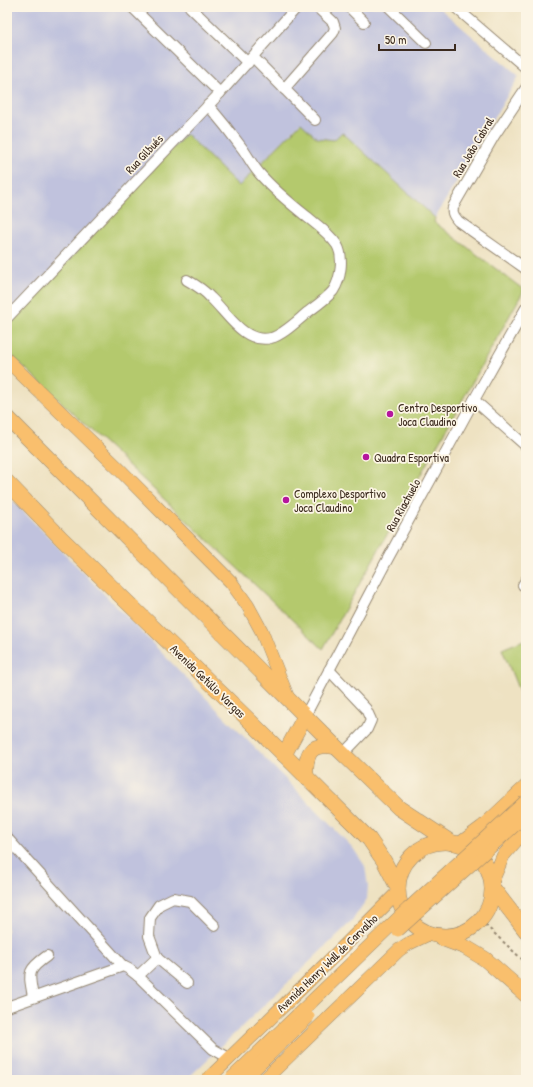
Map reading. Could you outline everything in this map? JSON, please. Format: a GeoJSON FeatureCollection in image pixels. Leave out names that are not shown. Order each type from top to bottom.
{"type":"FeatureCollection","features":[{"type":"Feature","properties":{"kind":"highway"},"geometry":{"type":"LineString","coordinates":[[7,417],[305,716],[399,808],[456,843],[467,847],[481,858],[490,874],[491,890],[484,917],[462,934],[446,937],[431,934]]}},
{"type":"Feature","properties":{"kind":"highway","name":"Avenida Getúlio Vargas"},"geometry":{"type":"LineString","coordinates":[[7,482],[62,539],[369,839],[384,861],[398,890],[401,906],[408,918],[417,928],[465,947],[485,959],[526,996]]}},
{"type":"Feature","properties":{"kind":"highway"},"geometry":{"type":"LineString","coordinates":[[284,755],[305,716]]}},
{"type":"Feature","properties":{"kind":"highway"},"geometry":{"type":"LineString","coordinates":[[306,778],[307,757],[312,750],[322,745],[340,750]]}},
{"type":"Feature","properties":{"kind":"highway","name":"Avenida Henry Wall de Carvalho"},"geometry":{"type":"LineString","coordinates":[[398,890],[401,872],[409,859],[420,849],[434,843],[456,843]]}},
{"type":"Feature","properties":{"kind":"highway"},"geometry":{"type":"LineString","coordinates":[[491,890],[526,931]]}},
{"type":"Feature","properties":{"kind":"main road"},"geometry":{"type":"LineString","coordinates":[[7,360],[119,469],[231,582],[248,606],[261,630],[288,698]]}},
{"type":"Feature","properties":{"kind":"main road"},"geometry":{"type":"LineString","coordinates":[[456,843],[482,827],[526,786]]}},
{"type":"Feature","properties":{"kind":"main road"},"geometry":{"type":"LineString","coordinates":[[234,1079],[408,909],[526,801]]}},
{"type":"Feature","properties":{"kind":"main road"},"geometry":{"type":"LineString","coordinates":[[234,1079],[526,815]]}},
{"type":"Feature","properties":{"kind":"main road"},"geometry":{"type":"LineString","coordinates":[[491,890],[503,856],[526,829]]}},
{"type":"Feature","properties":{"kind":"main road","name":"Avenida Henry Wall de Carvalho"},"geometry":{"type":"LineString","coordinates":[[207,1080],[372,919],[398,890]]}},
{"type":"Feature","properties":{"kind":"main road"},"geometry":{"type":"LineString","coordinates":[[264,1080],[399,950],[408,944],[431,934]]}},
{"type":"Feature","properties":{"kind":"street"},"geometry":{"type":"LineString","coordinates":[[132,7],[220,93]]}},
{"type":"Feature","properties":{"kind":"street"},"geometry":{"type":"LineString","coordinates":[[190,7],[284,89],[315,120]]}},
{"type":"Feature","properties":{"kind":"street","name":"Rua Gilbués"},"geometry":{"type":"LineString","coordinates":[[7,318],[220,93],[298,7]]}},
{"type":"Feature","properties":{"kind":"street"},"geometry":{"type":"LineString","coordinates":[[284,89],[333,33],[335,28],[333,22],[317,7]]}},
{"type":"Feature","properties":{"kind":"street"},"geometry":{"type":"LineString","coordinates":[[349,7],[364,22]]}},
{"type":"Feature","properties":{"kind":"street"},"geometry":{"type":"LineString","coordinates":[[389,7],[426,43]]}},
{"type":"Feature","properties":{"kind":"street"},"geometry":{"type":"LineString","coordinates":[[455,7],[526,68]]}},
{"type":"Feature","properties":{"kind":"street","name":"Rua João Cabral"},"geometry":{"type":"LineString","coordinates":[[526,88],[494,136],[452,208],[452,214],[458,221],[526,269]]}},
{"type":"Feature","properties":{"kind":"street"},"geometry":{"type":"LineString","coordinates":[[187,280],[210,296],[243,332],[256,338],[271,338],[292,325],[333,290],[338,282],[341,268],[340,254],[331,237],[296,208],[259,173],[208,105]]}},
{"type":"Feature","properties":{"kind":"street","name":"Rua Riachuelo"},"geometry":{"type":"LineString","coordinates":[[305,716],[474,400],[526,308]]}},
{"type":"Feature","properties":{"kind":"street"},"geometry":{"type":"LineString","coordinates":[[474,400],[526,446]]}},
{"type":"Feature","properties":{"kind":"street"},"geometry":{"type":"LineString","coordinates":[[329,670],[366,709],[371,720],[367,729],[340,750]]}},
{"type":"Feature","properties":{"kind":"street"},"geometry":{"type":"LineString","coordinates":[[7,838],[123,966],[138,976],[213,1050],[229,1058]]}},
{"type":"Feature","properties":{"kind":"street"},"geometry":{"type":"LineString","coordinates":[[187,983],[157,958],[149,936],[150,918],[158,905],[173,898],[190,901],[215,926]]}},
{"type":"Feature","properties":{"kind":"street"},"geometry":{"type":"LineString","coordinates":[[34,997],[30,979],[31,970],[36,964],[47,956]]}},
{"type":"Feature","properties":{"kind":"street"},"geometry":{"type":"LineString","coordinates":[[138,976],[157,958]]}},
{"type":"Feature","properties":{"kind":"street"},"geometry":{"type":"LineString","coordinates":[[7,1007],[123,966]]}},
{"type":"Feature","properties":{"kind":"path"},"geometry":{"type":"LineString","coordinates":[[481,921],[526,963]]}},
{"type":"Feature","properties":{"kind":"shaded area"},"geometry":{"type":"Polygon","coordinates":[[[7,7],[438,7],[519,76],[435,218],[342,132],[334,140],[317,138],[300,123],[239,186],[186,134],[7,327],[7,7]]]}},
{"type":"Feature","properties":{"kind":"shaded area"},"geometry":{"type":"Polygon","coordinates":[[[7,495],[353,848],[365,866],[368,886],[367,899],[351,922],[186,1080],[7,1080],[7,495]]]}},
{"type":"Feature","properties":{"kind":"green space","name":"Complexo Desportivo Joca Claudino"},"geometry":{"type":"Polygon","coordinates":[[[301,123],[317,138],[334,140],[342,132],[435,218],[434,222],[524,290],[323,649],[7,351],[7,327],[186,134],[239,186],[301,123]]]}},
{"type":"Feature","properties":{"kind":"green space"},"geometry":{"type":"Polygon","coordinates":[[[526,639],[526,700],[523,701],[502,649],[526,639]]]}},
{"type":"Feature","properties":{"kind":"place","name":"Centro Desportivo Joca Claudino"},"geometry":{"type":"Point","coordinates":[390,414]}},
{"type":"Feature","properties":{"kind":"place","name":"Quadra Esportiva"},"geometry":{"type":"Point","coordinates":[366,457]}},
{"type":"Feature","properties":{"kind":"place","name":"Complexo Desportivo Joca Claudino"},"geometry":{"type":"Point","coordinates":[286,500]}}]}
